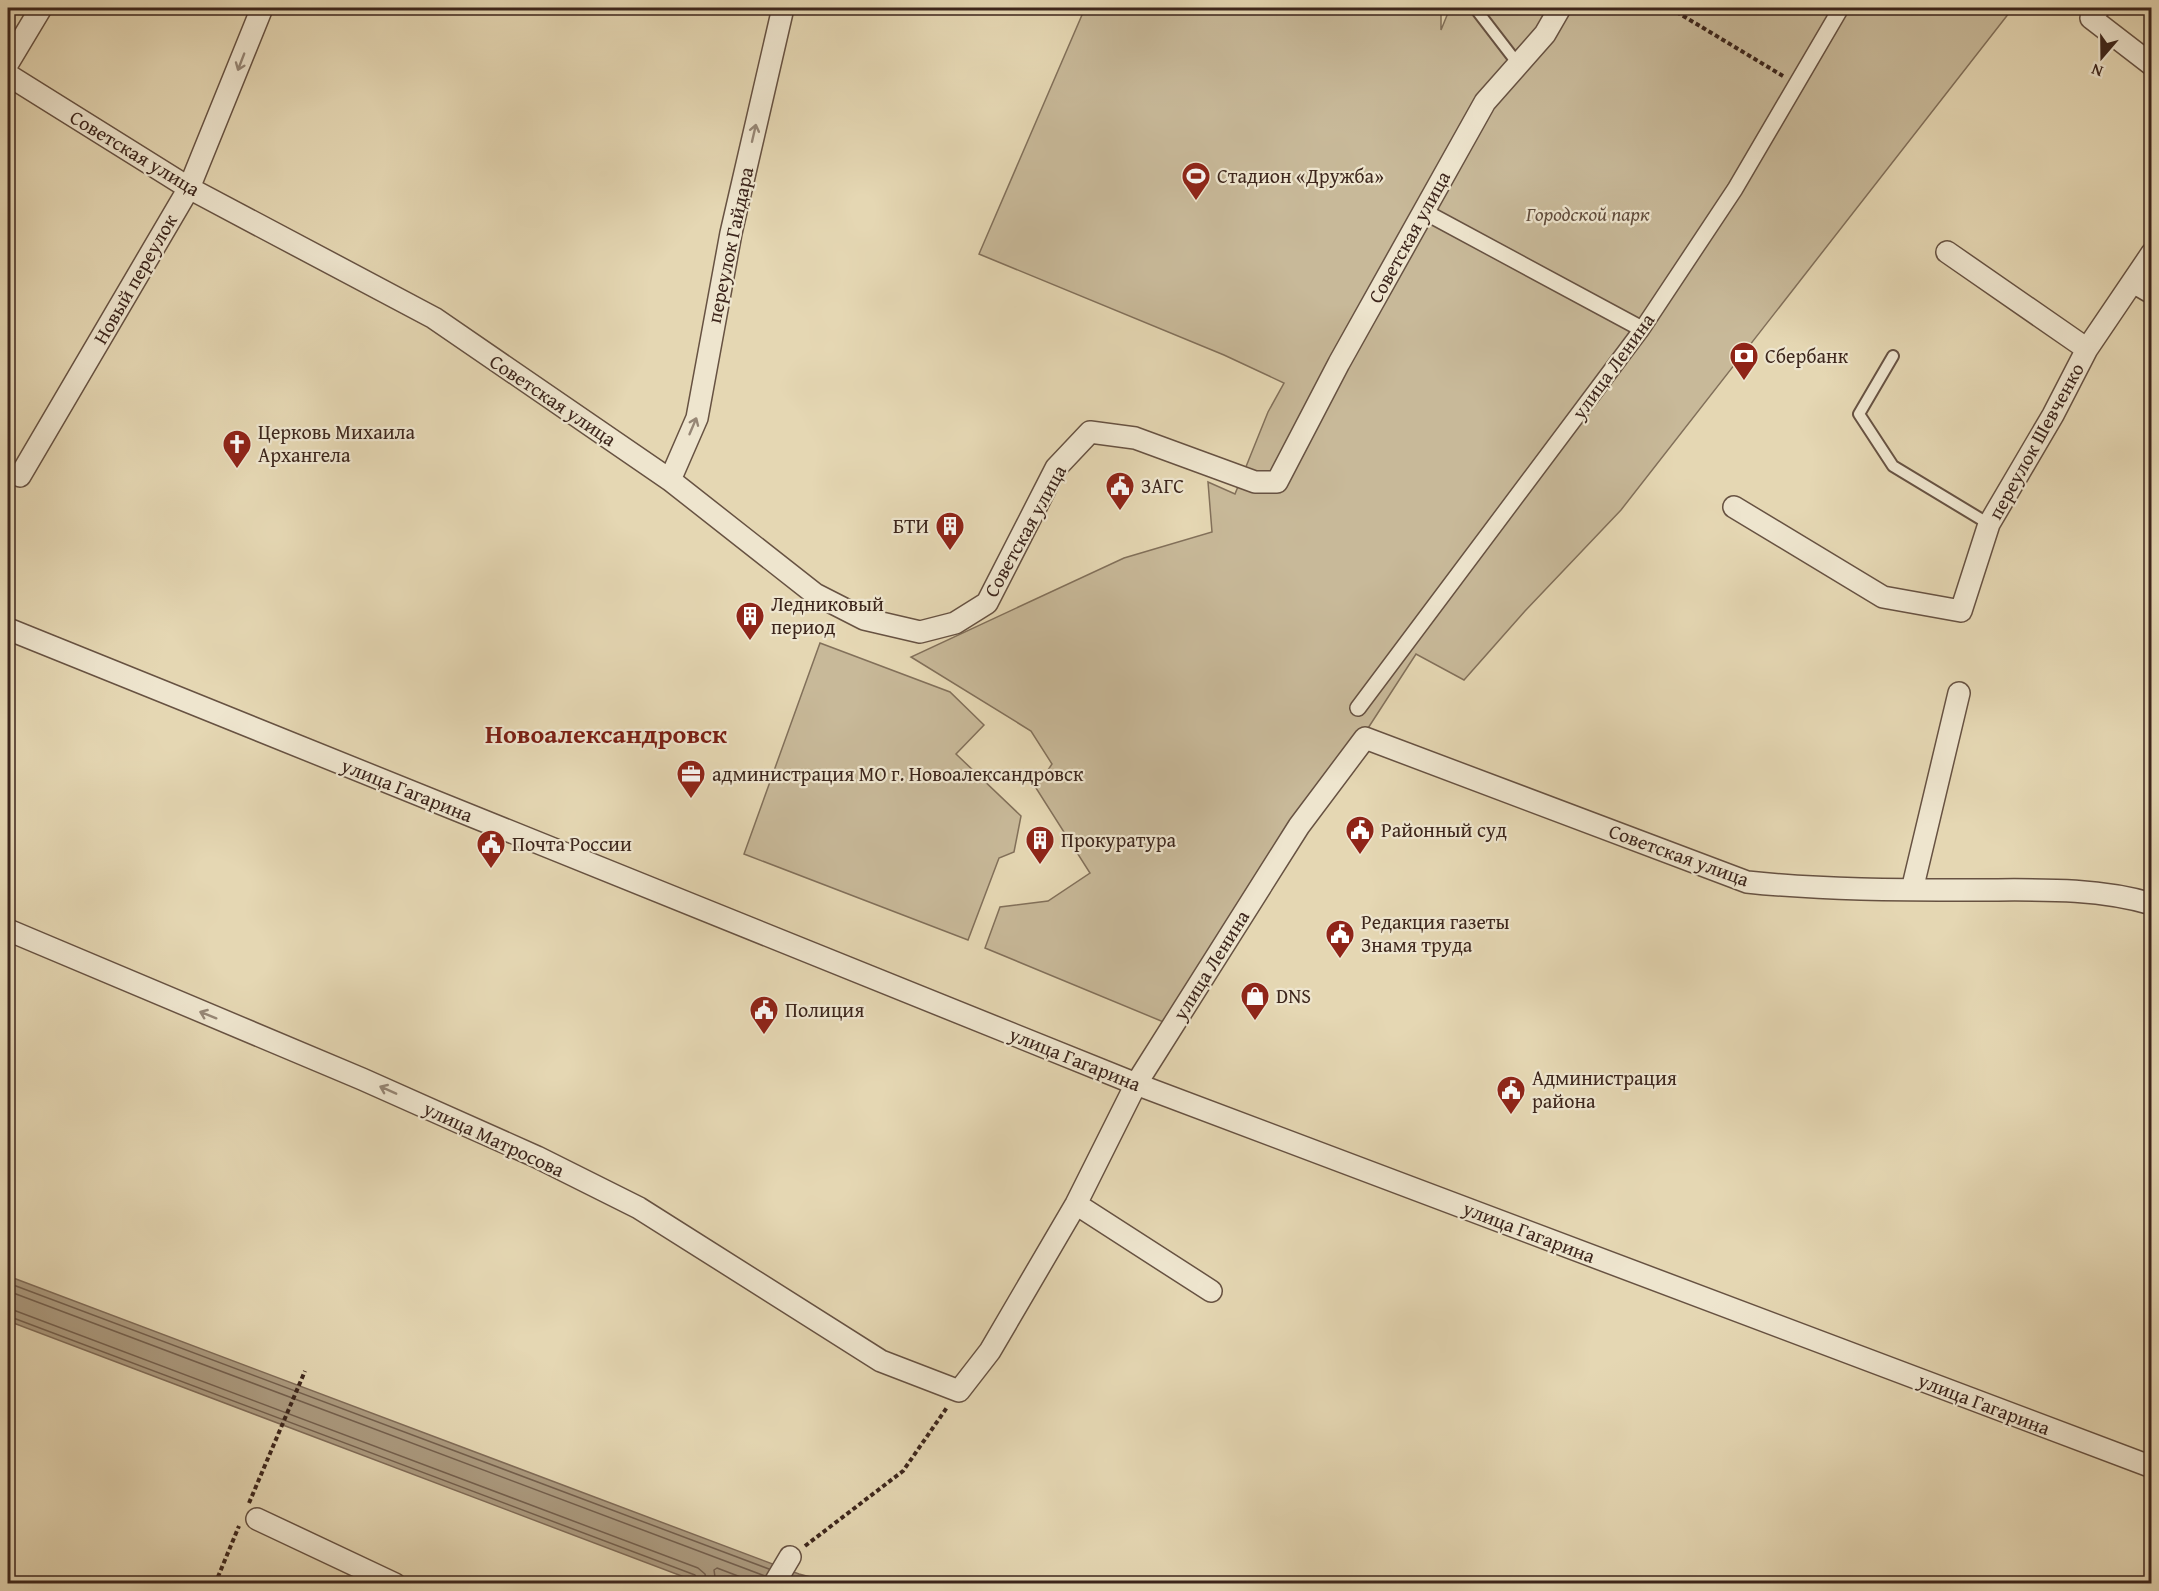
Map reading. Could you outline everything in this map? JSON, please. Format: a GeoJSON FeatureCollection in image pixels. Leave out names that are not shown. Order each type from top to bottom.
{"type":"FeatureCollection","features":[{"type":"Feature","properties":{"kind":"street"},"geometry":{"type":"LineString","coordinates":[[8,63],[41,8]]}},
{"type":"Feature","properties":{"kind":"street","name":"Новый переулок"},"geometry":{"type":"LineString","coordinates":[[20,476],[189,188],[262,8]]}},
{"type":"Feature","properties":{"kind":"street","name":"переулок Гайдара"},"geometry":{"type":"LineString","coordinates":[[670,480],[697,418],[731,233],[783,8]]}},
{"type":"Feature","properties":{"kind":"street","name":"Советская улица"},"geometry":{"type":"LineString","coordinates":[[8,75],[189,188],[434,318],[670,480],[815,594],[864,619],[920,632],[954,623],[987,603],[1056,468],[1090,432],[1135,438],[1256,482],[1277,482],[1339,363],[1485,102],[1545,34],[1560,8]]}},
{"type":"Feature","properties":{"kind":"street","name":"улица Ленина"},"geometry":{"type":"LineString","coordinates":[[1358,708],[1642,329],[1735,189],[1841,8]]}},
{"type":"Feature","properties":{"kind":"street"},"geometry":{"type":"LineString","coordinates":[[2099,8],[2091,18],[2151,65]]}},
{"type":"Feature","properties":{"kind":"street"},"geometry":{"type":"LineString","coordinates":[[1423,211],[1642,329]]}},
{"type":"Feature","properties":{"kind":"street"},"geometry":{"type":"LineString","coordinates":[[1947,252],[2087,349]]}},
{"type":"Feature","properties":{"kind":"street","name":"переулок Шевченко"},"geometry":{"type":"LineString","coordinates":[[1734,507],[1883,597],[1961,611],[1989,524],[2053,414],[2087,349],[2151,254]]}},
{"type":"Feature","properties":{"kind":"street"},"geometry":{"type":"LineString","coordinates":[[2133,282],[2151,293]]}},
{"type":"Feature","properties":{"kind":"street","name":"улица Гагарина"},"geometry":{"type":"LineString","coordinates":[[8,629],[1136,1084],[2149,1461]]}},
{"type":"Feature","properties":{"kind":"street"},"geometry":{"type":"LineString","coordinates":[[1912,890],[1959,693]]}},
{"type":"Feature","properties":{"kind":"street","name":"Советская улица"},"geometry":{"type":"LineString","coordinates":[[1365,738],[1747,882],[1806,888],[2047,890],[2123,895],[2151,904]]}},
{"type":"Feature","properties":{"kind":"street","name":"улица Ленина"},"geometry":{"type":"LineString","coordinates":[[959,1391],[990,1351],[1076,1204],[1136,1084],[1299,826],[1365,738]]}},
{"type":"Feature","properties":{"kind":"street","name":"улица Матросова"},"geometry":{"type":"LineString","coordinates":[[8,930],[362,1079],[537,1157],[639,1208],[881,1361],[959,1391]]}},
{"type":"Feature","properties":{"kind":"street"},"geometry":{"type":"LineString","coordinates":[[1076,1204],[1211,1291]]}},
{"type":"Feature","properties":{"kind":"street"},"geometry":{"type":"LineString","coordinates":[[257,1520],[395,1584]]}},
{"type":"Feature","properties":{"kind":"street"},"geometry":{"type":"LineString","coordinates":[[774,1584],[790,1557]]}},
{"type":"Feature","properties":{"kind":"lane"},"geometry":{"type":"LineString","coordinates":[[1474,8],[1518,64]]}},
{"type":"Feature","properties":{"kind":"lane"},"geometry":{"type":"LineString","coordinates":[[1893,356],[1858,414],[1893,466],[1989,524]]}},
{"type":"Feature","properties":{"kind":"path"},"geometry":{"type":"LineString","coordinates":[[1670,8],[1796,84]]}},
{"type":"Feature","properties":{"kind":"path"},"geometry":{"type":"LineString","coordinates":[[272,1448],[305,1371]]}},
{"type":"Feature","properties":{"kind":"path"},"geometry":{"type":"LineString","coordinates":[[790,1557],[903,1471],[959,1391]]}},
{"type":"Feature","properties":{"kind":"green space","name":"Городской парк"},"geometry":{"type":"Polygon","coordinates":[[[1085,8],[1435,8],[1441,10],[1441,30],[1450,8],[2013,8],[1621,510],[1525,611],[1464,680],[1416,654],[1361,739],[1166,1023],[985,948],[1000,907],[1048,901],[1090,873],[1036,788],[1052,764],[1031,731],[911,657],[1124,558],[1212,532],[1208,482],[1235,494],[1268,412],[1284,383],[1224,355],[979,254],[1085,8]]]}},
{"type":"Feature","properties":{"kind":"green space"},"geometry":{"type":"Polygon","coordinates":[[[820,643],[950,692],[984,725],[956,754],[1021,816],[1014,852],[999,858],[968,940],[744,854],[820,643]]]}},
{"type":"Feature","properties":{"kind":"water"},"geometry":{"type":"Polygon","coordinates":[[[8,1276],[799,1574],[833,1583],[700,1583],[8,1321],[8,1276]]]}},
{"type":"Feature","properties":{"kind":"place","name":"Стадион «Дружба»"},"geometry":{"type":"Point","coordinates":[1196,202]}},
{"type":"Feature","properties":{"kind":"place","name":"Сбербанк"},"geometry":{"type":"Point","coordinates":[1744,382]}},
{"type":"Feature","properties":{"kind":"place","name":"Церковь Михаила Архангела"},"geometry":{"type":"Point","coordinates":[237,470]}},
{"type":"Feature","properties":{"kind":"place","name":"ЗАГС"},"geometry":{"type":"Point","coordinates":[1120,512]}},
{"type":"Feature","properties":{"kind":"place","name":"БТИ"},"geometry":{"type":"Point","coordinates":[950,552]}},
{"type":"Feature","properties":{"kind":"place","name":"Ледниковый период"},"geometry":{"type":"Point","coordinates":[750,642]}},
{"type":"Feature","properties":{"kind":"place","name":"администрация МО г. Новоалександровск"},"geometry":{"type":"Point","coordinates":[691,800]}},
{"type":"Feature","properties":{"kind":"place","name":"Районный суд"},"geometry":{"type":"Point","coordinates":[1360,856]}},
{"type":"Feature","properties":{"kind":"place","name":"Прокуратура"},"geometry":{"type":"Point","coordinates":[1040,866]}},
{"type":"Feature","properties":{"kind":"place","name":"Почта России"},"geometry":{"type":"Point","coordinates":[491,870]}},
{"type":"Feature","properties":{"kind":"place","name":"Редакция газеты Знамя труда"},"geometry":{"type":"Point","coordinates":[1340,960]}},
{"type":"Feature","properties":{"kind":"place","name":"DNS"},"geometry":{"type":"Point","coordinates":[1255,1022]}},
{"type":"Feature","properties":{"kind":"place","name":"Полиция"},"geometry":{"type":"Point","coordinates":[764,1036]}},
{"type":"Feature","properties":{"kind":"place","name":"Администрация района"},"geometry":{"type":"Point","coordinates":[1511,1116]}},
{"type":"Feature","properties":{"kind":"district","name":"Новоалександровск"},"geometry":{"type":"Point","coordinates":[606,734]}}]}
